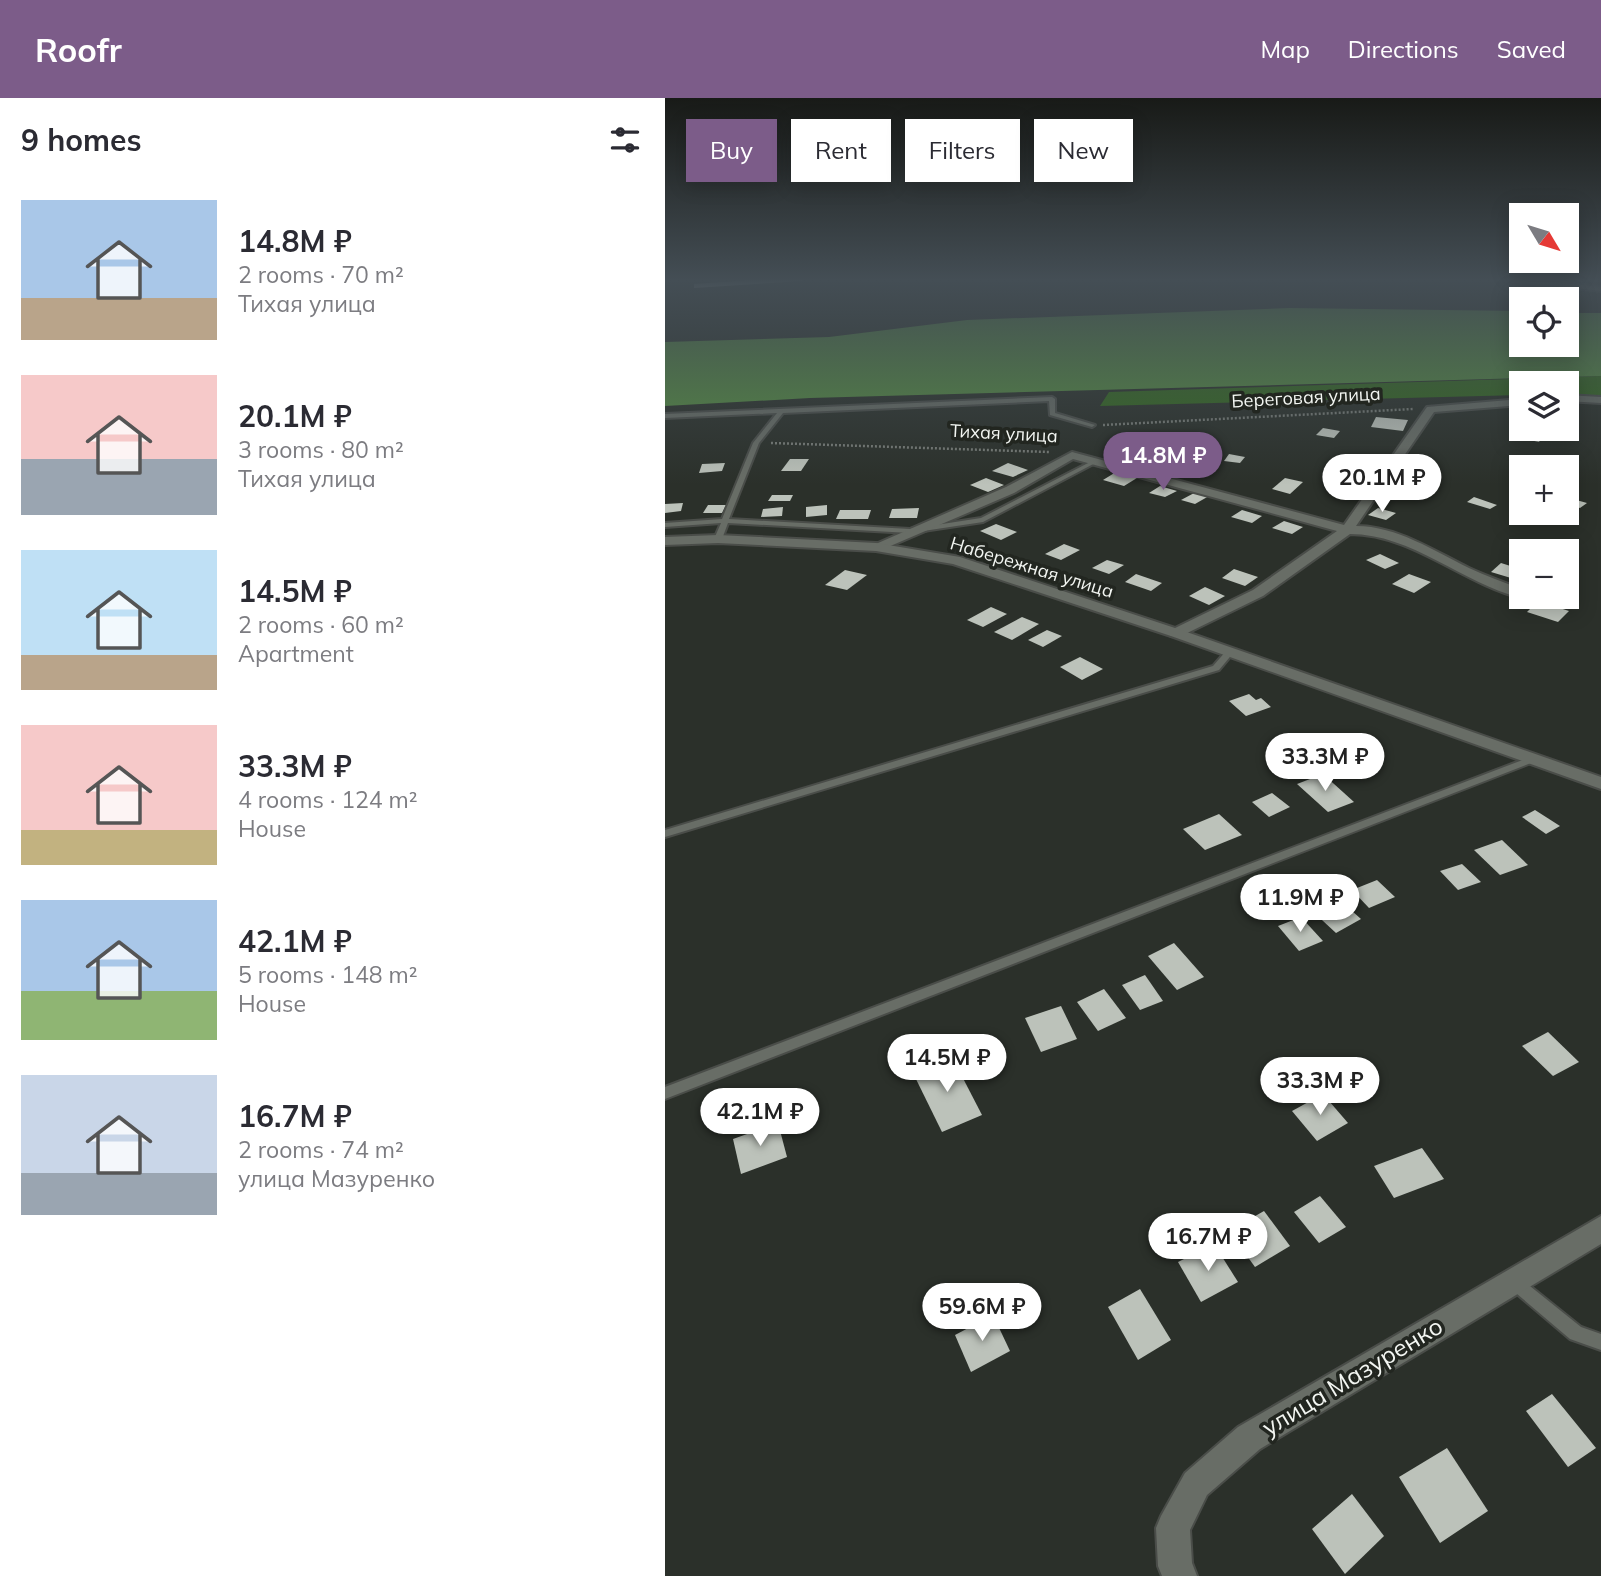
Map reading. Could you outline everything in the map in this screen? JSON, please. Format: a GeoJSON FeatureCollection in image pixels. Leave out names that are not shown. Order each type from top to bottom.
{"type":"FeatureCollection","features":[{"type":"Feature","properties":{"kind":"street"},"geometry":{"type":"LineString","coordinates":[[1579,399],[1601,400]]}},
{"type":"Feature","properties":{"kind":"street"},"geometry":{"type":"LineString","coordinates":[[1176,633],[1258,593],[1347,530],[1431,408],[1509,403]]}},
{"type":"Feature","properties":{"kind":"street"},"geometry":{"type":"LineString","coordinates":[[876,547],[1010,490],[1072,454]]}},
{"type":"Feature","properties":{"kind":"street","name":"Тихая улица"},"geometry":{"type":"LineString","coordinates":[[1072,454],[1347,530],[1362,529],[1384,533],[1509,589]]}},
{"type":"Feature","properties":{"kind":"street","name":"Набережная улица"},"geometry":{"type":"LineString","coordinates":[[665,541],[718,539],[876,547],[955,560],[1176,633],[1601,783]]}},
{"type":"Feature","properties":{"kind":"street","name":"улица Мазуренко"},"geometry":{"type":"LineString","coordinates":[[1180,1576],[1175,1566],[1173,1528],[1196,1484],[1249,1438],[1601,1229]]}},
{"type":"Feature","properties":{"kind":"lane"},"geometry":{"type":"LineString","coordinates":[[665,416],[1052,399],[1052,414],[1092,425]]}},
{"type":"Feature","properties":{"kind":"lane"},"geometry":{"type":"LineString","coordinates":[[718,539],[756,443],[782,410]]}},
{"type":"Feature","properties":{"kind":"lane"},"geometry":{"type":"LineString","coordinates":[[665,525],[726,521],[910,531],[983,520],[1096,461]]}},
{"type":"Feature","properties":{"kind":"lane"},"geometry":{"type":"LineString","coordinates":[[665,834],[1216,668],[1230,652]]}},
{"type":"Feature","properties":{"kind":"lane"},"geometry":{"type":"LineString","coordinates":[[665,1093],[1534,760]]}},
{"type":"Feature","properties":{"kind":"lane"},"geometry":{"type":"LineString","coordinates":[[1512,1281],[1576,1333],[1601,1342]]}},
{"type":"Feature","properties":{"kind":"path","name":"Береговая улица"},"geometry":{"type":"LineString","coordinates":[[1092,425],[1431,408]]}},
{"type":"Feature","properties":{"kind":"path","name":"Тихая улица"},"geometry":{"type":"LineString","coordinates":[[756,443],[1072,454]]}},
{"type":"Feature","properties":{"kind":"shaded area"},"geometry":{"type":"Polygon","coordinates":[[[665,347],[1509,347],[1509,357],[1579,357],[1579,347],[1601,347],[1601,376],[1579,377],[1579,371],[1509,371],[1509,379],[810,398],[665,406],[665,347]]]}},
{"type":"Feature","properties":{"kind":"shaded area"},"geometry":{"type":"Polygon","coordinates":[[[1601,376],[1601,396],[1579,395],[1579,377],[1601,376]]]}},
{"type":"Feature","properties":{"kind":"shaded area"},"geometry":{"type":"Polygon","coordinates":[[[1509,379],[1509,395],[1100,406],[1109,392],[1509,379]]]}},
{"type":"Feature","properties":{"kind":"building"},"geometry":{"type":"Polygon","coordinates":[[[1376,417],[1408,420],[1403,431],[1371,427],[1376,417]]]}},
{"type":"Feature","properties":{"kind":"building"},"geometry":{"type":"Polygon","coordinates":[[[1323,428],[1340,431],[1334,438],[1316,435],[1323,428]]]}},
{"type":"Feature","properties":{"kind":"building"},"geometry":{"type":"Polygon","coordinates":[[[1229,454],[1245,457],[1240,463],[1224,461],[1229,454]]]}},
{"type":"Feature","properties":{"kind":"building"},"geometry":{"type":"Polygon","coordinates":[[[790,459],[809,459],[801,471],[781,471],[790,459]]]}},
{"type":"Feature","properties":{"kind":"building"},"geometry":{"type":"Polygon","coordinates":[[[1406,462],[1428,464],[1427,470],[1405,468],[1406,462]]]}},
{"type":"Feature","properties":{"kind":"building"},"geometry":{"type":"Polygon","coordinates":[[[725,463],[722,471],[699,473],[702,464],[725,463]]]}},
{"type":"Feature","properties":{"kind":"building"},"geometry":{"type":"Polygon","coordinates":[[[1008,463],[1028,470],[1013,477],[992,471],[1008,463]]]}},
{"type":"Feature","properties":{"kind":"building"},"geometry":{"type":"Polygon","coordinates":[[[1116,472],[1137,478],[1124,486],[1103,480],[1116,472]]]}},
{"type":"Feature","properties":{"kind":"building"},"geometry":{"type":"Polygon","coordinates":[[[1397,474],[1421,480],[1415,486],[1390,481],[1397,474]]]}},
{"type":"Feature","properties":{"kind":"building"},"geometry":{"type":"Polygon","coordinates":[[[986,478],[1004,485],[988,492],[970,485],[986,478]]]}},
{"type":"Feature","properties":{"kind":"building"},"geometry":{"type":"Polygon","coordinates":[[[1285,478],[1303,482],[1290,494],[1272,489],[1285,478]]]}},
{"type":"Feature","properties":{"kind":"building"},"geometry":{"type":"Polygon","coordinates":[[[1160,486],[1177,491],[1165,497],[1149,493],[1160,486]]]}},
{"type":"Feature","properties":{"kind":"building"},"geometry":{"type":"Polygon","coordinates":[[[1196,492],[1209,496],[1195,504],[1181,500],[1196,492]]]}},
{"type":"Feature","properties":{"kind":"building"},"geometry":{"type":"Polygon","coordinates":[[[772,495],[793,495],[790,501],[768,501],[772,495]]]}},
{"type":"Feature","properties":{"kind":"building"},"geometry":{"type":"Polygon","coordinates":[[[1474,497],[1497,505],[1490,509],[1467,502],[1474,497]]]}},
{"type":"Feature","properties":{"kind":"building"},"geometry":{"type":"Polygon","coordinates":[[[1579,501],[1587,503],[1580,508],[1579,501]]]}},
{"type":"Feature","properties":{"kind":"building"},"geometry":{"type":"Polygon","coordinates":[[[683,503],[681,511],[665,513],[665,504],[683,503]]]}},
{"type":"Feature","properties":{"kind":"building"},"geometry":{"type":"Polygon","coordinates":[[[708,505],[726,505],[722,513],[703,513],[708,505]]]}},
{"type":"Feature","properties":{"kind":"building"},"geometry":{"type":"Polygon","coordinates":[[[827,505],[827,515],[806,517],[806,507],[827,505]]]}},
{"type":"Feature","properties":{"kind":"building"},"geometry":{"type":"Polygon","coordinates":[[[783,507],[782,516],[761,517],[763,509],[783,507]]]}},
{"type":"Feature","properties":{"kind":"building"},"geometry":{"type":"Polygon","coordinates":[[[919,508],[917,518],[889,518],[892,509],[919,508]]]}},
{"type":"Feature","properties":{"kind":"building"},"geometry":{"type":"Polygon","coordinates":[[[1378,508],[1396,513],[1386,520],[1368,515],[1378,508]]]}},
{"type":"Feature","properties":{"kind":"building"},"geometry":{"type":"Polygon","coordinates":[[[840,510],[871,510],[868,519],[836,519],[840,510]]]}},
{"type":"Feature","properties":{"kind":"building"},"geometry":{"type":"Polygon","coordinates":[[[1242,510],[1262,516],[1252,523],[1231,517],[1242,510]]]}},
{"type":"Feature","properties":{"kind":"building"},"geometry":{"type":"Polygon","coordinates":[[[1284,521],[1303,527],[1292,534],[1272,528],[1284,521]]]}},
{"type":"Feature","properties":{"kind":"building"},"geometry":{"type":"Polygon","coordinates":[[[996,524],[1017,532],[1001,540],[980,531],[996,524]]]}},
{"type":"Feature","properties":{"kind":"building"},"geometry":{"type":"Polygon","coordinates":[[[1064,544],[1080,550],[1061,560],[1045,554],[1064,544]]]}},
{"type":"Feature","properties":{"kind":"building"},"geometry":{"type":"Polygon","coordinates":[[[1380,554],[1399,563],[1385,569],[1366,560],[1380,554]]]}},
{"type":"Feature","properties":{"kind":"building"},"geometry":{"type":"Polygon","coordinates":[[[1107,560],[1124,565],[1109,574],[1092,568],[1107,560]]]}},
{"type":"Feature","properties":{"kind":"building"},"geometry":{"type":"Polygon","coordinates":[[[1501,563],[1509,566],[1509,577],[1491,572],[1501,563]]]}},
{"type":"Feature","properties":{"kind":"building"},"geometry":{"type":"Polygon","coordinates":[[[1234,569],[1258,577],[1245,586],[1222,578],[1234,569]]]}},
{"type":"Feature","properties":{"kind":"building"},"geometry":{"type":"Polygon","coordinates":[[[845,570],[867,575],[847,590],[825,585],[845,570]]]}},
{"type":"Feature","properties":{"kind":"building"},"geometry":{"type":"Polygon","coordinates":[[[1136,574],[1162,583],[1151,591],[1125,582],[1136,574]]]}},
{"type":"Feature","properties":{"kind":"building"},"geometry":{"type":"Polygon","coordinates":[[[1409,574],[1431,582],[1414,593],[1392,584],[1409,574]]]}},
{"type":"Feature","properties":{"kind":"building"},"geometry":{"type":"Polygon","coordinates":[[[1205,587],[1225,596],[1209,605],[1189,596],[1205,587]]]}},
{"type":"Feature","properties":{"kind":"building"},"geometry":{"type":"Polygon","coordinates":[[[991,607],[1007,614],[983,627],[967,620],[991,607]]]}},
{"type":"Feature","properties":{"kind":"building"},"geometry":{"type":"Polygon","coordinates":[[[1530,609],[1569,611],[1558,622],[1527,612],[1530,609]]]}},
{"type":"Feature","properties":{"kind":"building"},"geometry":{"type":"Polygon","coordinates":[[[1022,617],[1039,624],[1012,640],[994,632],[1022,617]]]}},
{"type":"Feature","properties":{"kind":"building"},"geometry":{"type":"Polygon","coordinates":[[[1047,630],[1062,636],[1043,647],[1028,640],[1047,630]]]}},
{"type":"Feature","properties":{"kind":"building"},"geometry":{"type":"Polygon","coordinates":[[[1080,657],[1103,669],[1082,680],[1060,667],[1080,657]]]}},
{"type":"Feature","properties":{"kind":"building"},"geometry":{"type":"Polygon","coordinates":[[[1249,694],[1256,700],[1261,698],[1271,707],[1246,716],[1229,701],[1249,694]]]}},
{"type":"Feature","properties":{"kind":"building"},"geometry":{"type":"Polygon","coordinates":[[[1323,774],[1354,802],[1328,812],[1297,784],[1323,774]]]}},
{"type":"Feature","properties":{"kind":"building"},"geometry":{"type":"Polygon","coordinates":[[[1272,793],[1290,807],[1269,817],[1252,802],[1272,793]]]}},
{"type":"Feature","properties":{"kind":"building"},"geometry":{"type":"Polygon","coordinates":[[[1535,810],[1560,826],[1546,834],[1522,817],[1535,810]]]}},
{"type":"Feature","properties":{"kind":"building"},"geometry":{"type":"Polygon","coordinates":[[[1219,814],[1242,835],[1205,850],[1183,829],[1219,814]]]}},
{"type":"Feature","properties":{"kind":"building"},"geometry":{"type":"Polygon","coordinates":[[[1502,840],[1528,865],[1500,875],[1474,850],[1502,840]]]}},
{"type":"Feature","properties":{"kind":"building"},"geometry":{"type":"Polygon","coordinates":[[[1462,864],[1481,882],[1458,890],[1440,871],[1462,864]]]}},
{"type":"Feature","properties":{"kind":"building"},"geometry":{"type":"Polygon","coordinates":[[[1377,880],[1395,897],[1369,908],[1352,890],[1377,880]]]}},
{"type":"Feature","properties":{"kind":"building"},"geometry":{"type":"Polygon","coordinates":[[[1334,895],[1361,919],[1336,933],[1309,908],[1334,895]]]}},
{"type":"Feature","properties":{"kind":"building"},"geometry":{"type":"Polygon","coordinates":[[[1301,917],[1323,941],[1299,951],[1278,926],[1301,917]]]}},
{"type":"Feature","properties":{"kind":"building"},"geometry":{"type":"Polygon","coordinates":[[[1174,943],[1204,977],[1177,990],[1148,956],[1174,943]]]}},
{"type":"Feature","properties":{"kind":"building"},"geometry":{"type":"Polygon","coordinates":[[[1145,975],[1163,1001],[1140,1010],[1122,985],[1145,975]]]}},
{"type":"Feature","properties":{"kind":"building"},"geometry":{"type":"Polygon","coordinates":[[[1104,989],[1126,1018],[1098,1031],[1077,1002],[1104,989]]]}},
{"type":"Feature","properties":{"kind":"building"},"geometry":{"type":"Polygon","coordinates":[[[1061,1006],[1077,1039],[1041,1052],[1025,1018],[1061,1006]]]}},
{"type":"Feature","properties":{"kind":"building"},"geometry":{"type":"Polygon","coordinates":[[[1548,1032],[1579,1062],[1553,1076],[1522,1046],[1548,1032]]]}},
{"type":"Feature","properties":{"kind":"building"},"geometry":{"type":"Polygon","coordinates":[[[952,1057],[982,1115],[942,1132],[913,1073],[952,1057]]]}},
{"type":"Feature","properties":{"kind":"building"},"geometry":{"type":"Polygon","coordinates":[[[1323,1094],[1348,1123],[1317,1141],[1292,1111],[1323,1094]]]}},
{"type":"Feature","properties":{"kind":"building"},"geometry":{"type":"Polygon","coordinates":[[[778,1123],[787,1157],[741,1174],[733,1139],[778,1123]]]}},
{"type":"Feature","properties":{"kind":"building"},"geometry":{"type":"Polygon","coordinates":[[[1422,1148],[1444,1179],[1394,1198],[1374,1166],[1422,1148]]]}},
{"type":"Feature","properties":{"kind":"building"},"geometry":{"type":"Polygon","coordinates":[[[1320,1196],[1346,1227],[1319,1243],[1294,1212],[1320,1196]]]}},
{"type":"Feature","properties":{"kind":"building"},"geometry":{"type":"Polygon","coordinates":[[[1264,1211],[1290,1246],[1255,1267],[1229,1231],[1264,1211]]]}},
{"type":"Feature","properties":{"kind":"building"},"geometry":{"type":"Polygon","coordinates":[[[1214,1244],[1238,1282],[1201,1302],[1178,1262],[1214,1244]]]}},
{"type":"Feature","properties":{"kind":"building"},"geometry":{"type":"Polygon","coordinates":[[[1140,1289],[1171,1340],[1138,1360],[1108,1307],[1140,1289]]]}},
{"type":"Feature","properties":{"kind":"building"},"geometry":{"type":"Polygon","coordinates":[[[993,1315],[1010,1351],[971,1372],[955,1335],[993,1315]]]}},
{"type":"Feature","properties":{"kind":"building"},"geometry":{"type":"Polygon","coordinates":[[[1552,1394],[1596,1448],[1568,1467],[1526,1411],[1552,1394]]]}},
{"type":"Feature","properties":{"kind":"building"},"geometry":{"type":"Polygon","coordinates":[[[1447,1448],[1488,1511],[1440,1543],[1399,1477],[1447,1448]]]}},
{"type":"Feature","properties":{"kind":"building"},"geometry":{"type":"Polygon","coordinates":[[[1352,1494],[1384,1536],[1345,1574],[1312,1529],[1352,1494]]]}}]}
